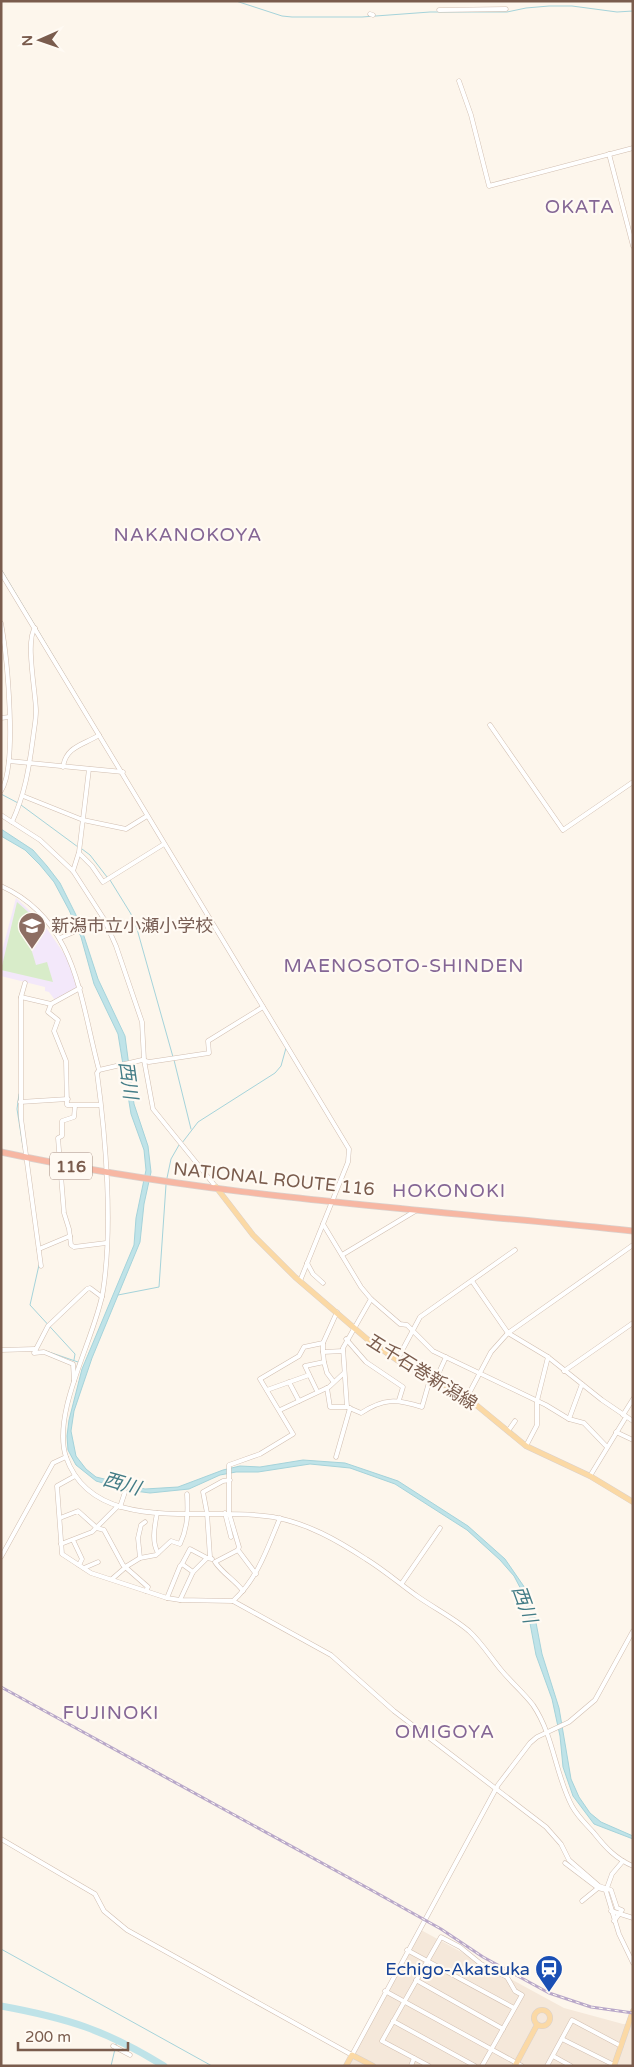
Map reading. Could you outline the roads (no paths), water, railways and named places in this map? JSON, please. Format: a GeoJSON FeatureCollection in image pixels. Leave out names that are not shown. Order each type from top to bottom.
{"type":"FeatureCollection","features":[{"type":"Feature","properties":{"kind":"highway","name":"116"},"geometry":{"type":"LineString","coordinates":[[1,1152],[105,1173]]}},
{"type":"Feature","properties":{"kind":"highway","name":"NATIONAL ROUTE 116"},"geometry":{"type":"LineString","coordinates":[[105,1173],[332,1201],[633,1231]]}},
{"type":"Feature","properties":{"kind":"main road","name":"五千石巻新潟線"},"geometry":{"type":"LineString","coordinates":[[216,1187],[253,1235],[300,1281],[396,1360],[466,1399],[526,1446],[590,1476],[633,1502]]}},
{"type":"Feature","properties":{"kind":"main road"},"geometry":{"type":"LineString","coordinates":[[614,2065],[630,2027],[633,2011]]}},
{"type":"Feature","properties":{"kind":"main road"},"geometry":{"type":"LineString","coordinates":[[518,2065],[537,2025]]}},
{"type":"Feature","properties":{"kind":"main road"},"geometry":{"type":"LineString","coordinates":[[346,2066],[352,2055],[373,2066]]}},
{"type":"Feature","properties":{"kind":"street"},"geometry":{"type":"LineString","coordinates":[[439,10],[506,9]]}},
{"type":"Feature","properties":{"kind":"street"},"geometry":{"type":"LineString","coordinates":[[459,81],[471,115],[489,186],[605,157],[609,154],[633,148]]}},
{"type":"Feature","properties":{"kind":"street"},"geometry":{"type":"LineString","coordinates":[[609,154],[633,246]]}},
{"type":"Feature","properties":{"kind":"street"},"geometry":{"type":"LineString","coordinates":[[1,573],[348,1149],[348,1162],[300,1281]]}},
{"type":"Feature","properties":{"kind":"street"},"geometry":{"type":"LineString","coordinates":[[1,623],[9,717],[9,761],[7,777],[1,791]]}},
{"type":"Feature","properties":{"kind":"street"},"geometry":{"type":"LineString","coordinates":[[12,822],[23,796],[30,763],[36,712],[32,643],[32,631],[35,628]]}},
{"type":"Feature","properties":{"kind":"street"},"geometry":{"type":"LineString","coordinates":[[1,718],[9,717]]}},
{"type":"Feature","properties":{"kind":"street"},"geometry":{"type":"LineString","coordinates":[[490,725],[563,830],[633,782]]}},
{"type":"Feature","properties":{"kind":"street"},"geometry":{"type":"LineString","coordinates":[[63,767],[65,757],[69,751],[100,735]]}},
{"type":"Feature","properties":{"kind":"street"},"geometry":{"type":"LineString","coordinates":[[9,761],[122,772]]}},
{"type":"Feature","properties":{"kind":"street"},"geometry":{"type":"LineString","coordinates":[[73,871],[79,853],[89,769]]}},
{"type":"Feature","properties":{"kind":"street"},"geometry":{"type":"LineString","coordinates":[[23,796],[83,820],[126,829],[147,816]]}},
{"type":"Feature","properties":{"kind":"street"},"geometry":{"type":"LineString","coordinates":[[1,815],[40,840],[73,871],[104,919],[138,1011],[151,1103],[156,1114],[216,1187]]}},
{"type":"Feature","properties":{"kind":"street"},"geometry":{"type":"LineString","coordinates":[[79,853],[104,882],[164,844]]}},
{"type":"Feature","properties":{"kind":"street"},"geometry":{"type":"LineString","coordinates":[[1,886],[28,901],[44,917],[60,938],[69,955],[80,988],[99,1070],[97,1073],[105,1173],[106,1243],[102,1297],[74,1382],[65,1422],[66,1457],[75,1476],[95,1495],[119,1506],[157,1513],[227,1513],[280,1518],[305,1526],[334,1539],[402,1583],[469,1631],[531,1703],[547,1733],[568,1797],[577,1814],[604,1846],[622,1861],[633,1866]]}},
{"type":"Feature","properties":{"kind":"street"},"geometry":{"type":"LineString","coordinates":[[60,938],[72,931],[104,919]]}},
{"type":"Feature","properties":{"kind":"street"},"geometry":{"type":"LineString","coordinates":[[25,983],[22,997],[20,1102],[41,1266]]}},
{"type":"Feature","properties":{"kind":"street"},"geometry":{"type":"LineString","coordinates":[[80,988],[51,1004],[48,1012],[58,1020],[54,1034],[66,1061],[68,1105],[100,1104]]}},
{"type":"Feature","properties":{"kind":"street"},"geometry":{"type":"LineString","coordinates":[[22,997],[51,1004]]}},
{"type":"Feature","properties":{"kind":"street"},"geometry":{"type":"LineString","coordinates":[[99,1070],[144,1060],[149,1062],[209,1053],[208,1041],[263,1007]]}},
{"type":"Feature","properties":{"kind":"street"},"geometry":{"type":"LineString","coordinates":[[20,1102],[68,1099]]}},
{"type":"Feature","properties":{"kind":"street"},"geometry":{"type":"LineString","coordinates":[[75,1106],[74,1117],[62,1121],[62,1136],[58,1138],[64,1213],[71,1245],[74,1247],[106,1243]]}},
{"type":"Feature","properties":{"kind":"street"},"geometry":{"type":"LineString","coordinates":[[342,1255],[418,1210]]}},
{"type":"Feature","properties":{"kind":"street"},"geometry":{"type":"LineString","coordinates":[[323,1224],[361,1287],[400,1324],[407,1325],[433,1351],[481,1373],[569,1419],[584,1423],[607,1447]]}},
{"type":"Feature","properties":{"kind":"street"},"geometry":{"type":"LineString","coordinates":[[39,1249],[70,1236]]}},
{"type":"Feature","properties":{"kind":"street"},"geometry":{"type":"LineString","coordinates":[[466,1399],[491,1352],[508,1333],[633,1245]]}},
{"type":"Feature","properties":{"kind":"street"},"geometry":{"type":"LineString","coordinates":[[396,1360],[420,1317],[516,1250]]}},
{"type":"Feature","properties":{"kind":"street"},"geometry":{"type":"LineString","coordinates":[[307,1263],[313,1274],[323,1283]]}},
{"type":"Feature","properties":{"kind":"street"},"geometry":{"type":"LineString","coordinates":[[472,1281],[508,1333],[548,1357],[564,1371],[633,1421]]}},
{"type":"Feature","properties":{"kind":"street"},"geometry":{"type":"LineString","coordinates":[[74,1382],[73,1364],[44,1352],[34,1353],[35,1349],[48,1326],[87,1289],[90,1288],[102,1297]]}},
{"type":"Feature","properties":{"kind":"street"},"geometry":{"type":"LineString","coordinates":[[336,1457],[348,1408],[343,1351],[346,1339],[372,1299]]}},
{"type":"Feature","properties":{"kind":"street"},"geometry":{"type":"LineString","coordinates":[[333,1381],[326,1370],[323,1343],[337,1312]]}},
{"type":"Feature","properties":{"kind":"street"},"geometry":{"type":"LineString","coordinates":[[564,1371],[633,1323]]}},
{"type":"Feature","properties":{"kind":"street"},"geometry":{"type":"LineString","coordinates":[[346,1339],[366,1362],[403,1387],[399,1400]]}},
{"type":"Feature","properties":{"kind":"street"},"geometry":{"type":"LineString","coordinates":[[231,1537],[227,1513],[230,1479],[229,1465],[260,1454],[293,1434],[260,1379],[299,1356],[304,1348],[323,1343]]}},
{"type":"Feature","properties":{"kind":"street"},"geometry":{"type":"LineString","coordinates":[[1,1350],[35,1349]]}},
{"type":"Feature","properties":{"kind":"street"},"geometry":{"type":"LineString","coordinates":[[324,1352],[343,1351]]}},
{"type":"Feature","properties":{"kind":"street"},"geometry":{"type":"LineString","coordinates":[[299,1356],[317,1392]]}},
{"type":"Feature","properties":{"kind":"street"},"geometry":{"type":"LineString","coordinates":[[327,1388],[330,1407],[348,1408],[361,1413],[371,1407],[399,1400],[422,1407],[433,1380],[446,1357]]}},
{"type":"Feature","properties":{"kind":"street"},"geometry":{"type":"LineString","coordinates":[[526,1446],[537,1425],[537,1401],[548,1357]]}},
{"type":"Feature","properties":{"kind":"street"},"geometry":{"type":"LineString","coordinates":[[305,1366],[324,1362]]}},
{"type":"Feature","properties":{"kind":"street"},"geometry":{"type":"LineString","coordinates":[[280,1410],[327,1388],[344,1373]]}},
{"type":"Feature","properties":{"kind":"street"},"geometry":{"type":"LineString","coordinates":[[267,1390],[309,1375]]}},
{"type":"Feature","properties":{"kind":"street"},"geometry":{"type":"LineString","coordinates":[[289,1382],[298,1401]]}},
{"type":"Feature","properties":{"kind":"street"},"geometry":{"type":"LineString","coordinates":[[569,1419],[582,1384]]}},
{"type":"Feature","properties":{"kind":"street"},"geometry":{"type":"LineString","coordinates":[[590,1476],[633,1399]]}},
{"type":"Feature","properties":{"kind":"street"},"geometry":{"type":"LineString","coordinates":[[508,1430],[515,1421]]}},
{"type":"Feature","properties":{"kind":"street"},"geometry":{"type":"LineString","coordinates":[[616,1432],[633,1440]]}},
{"type":"Feature","properties":{"kind":"street"},"geometry":{"type":"LineString","coordinates":[[1,1557],[53,1463],[66,1457]]}},
{"type":"Feature","properties":{"kind":"street"},"geometry":{"type":"LineString","coordinates":[[75,1476],[58,1486],[62,1554],[84,1568],[167,1598],[180,1600],[233,1600],[331,1655],[394,1711],[546,1827],[561,1844],[569,1860],[598,1886],[606,1890]]}},
{"type":"Feature","properties":{"kind":"street"},"geometry":{"type":"LineString","coordinates":[[180,1600],[194,1572],[209,1557],[207,1513],[202,1492],[206,1488],[230,1479]]}},
{"type":"Feature","properties":{"kind":"street"},"geometry":{"type":"LineString","coordinates":[[61,1544],[87,1536],[97,1528],[119,1506],[125,1492]]}},
{"type":"Feature","properties":{"kind":"street"},"geometry":{"type":"LineString","coordinates":[[180,1544],[186,1530],[188,1513],[187,1494]]}},
{"type":"Feature","properties":{"kind":"street"},"geometry":{"type":"LineString","coordinates":[[60,1518],[78,1511],[97,1528],[107,1533],[123,1565],[127,1566],[148,1587],[146,1591]]}},
{"type":"Feature","properties":{"kind":"street"},"geometry":{"type":"LineString","coordinates":[[157,1513],[154,1532],[155,1548],[158,1553]]}},
{"type":"Feature","properties":{"kind":"street"},"geometry":{"type":"LineString","coordinates":[[227,1513],[239,1547],[238,1550],[256,1574]]}},
{"type":"Feature","properties":{"kind":"street"},"geometry":{"type":"LineString","coordinates":[[233,1600],[244,1592],[256,1574],[280,1518]]}},
{"type":"Feature","properties":{"kind":"street"},"geometry":{"type":"LineString","coordinates":[[140,1558],[138,1538],[141,1525],[145,1522]]}},
{"type":"Feature","properties":{"kind":"street"},"geometry":{"type":"LineString","coordinates":[[402,1583],[440,1528]]}},
{"type":"Feature","properties":{"kind":"street"},"geometry":{"type":"LineString","coordinates":[[73,1540],[82,1559],[79,1565]]}},
{"type":"Feature","properties":{"kind":"street"},"geometry":{"type":"LineString","coordinates":[[112,1579],[140,1558],[151,1557],[158,1553],[171,1541],[209,1557],[220,1569],[235,1580],[244,1592]]}},
{"type":"Feature","properties":{"kind":"street"},"geometry":{"type":"LineString","coordinates":[[167,1598],[190,1549]]}},
{"type":"Feature","properties":{"kind":"street"},"geometry":{"type":"LineString","coordinates":[[215,1562],[238,1550]]}},
{"type":"Feature","properties":{"kind":"street"},"geometry":{"type":"LineString","coordinates":[[84,1568],[98,1562]]}},
{"type":"Feature","properties":{"kind":"street"},"geometry":{"type":"LineString","coordinates":[[182,1564],[194,1572]]}},
{"type":"Feature","properties":{"kind":"street"},"geometry":{"type":"LineString","coordinates":[[1,1839],[95,1894],[104,1911],[127,1930],[352,2055],[495,1789],[530,1743],[556,1730],[595,1700],[633,1631]]}},
{"type":"Feature","properties":{"kind":"street"},"geometry":{"type":"LineString","coordinates":[[622,1861],[612,1874],[606,1890],[614,1921],[633,1963]]}},
{"type":"Feature","properties":{"kind":"street"},"geometry":{"type":"LineString","coordinates":[[565,1863],[598,1888],[611,1890],[617,1908],[622,1910],[614,1921]]}},
{"type":"Feature","properties":{"kind":"street"},"geometry":{"type":"LineString","coordinates":[[582,1901],[598,1888]]}},
{"type":"Feature","properties":{"kind":"street"},"geometry":{"type":"LineString","coordinates":[[611,1911],[633,1918]]}},
{"type":"Feature","properties":{"kind":"street"},"geometry":{"type":"LineString","coordinates":[[429,2066],[382,2041],[441,1937],[460,1947],[481,1964],[507,1978],[515,1991],[522,1995],[482,2066]]}},
{"type":"Feature","properties":{"kind":"street"},"geometry":{"type":"LineString","coordinates":[[407,1950],[514,2008]]}},
{"type":"Feature","properties":{"kind":"street"},"geometry":{"type":"LineString","coordinates":[[416,1980],[503,2028]]}},
{"type":"Feature","properties":{"kind":"street"},"geometry":{"type":"LineString","coordinates":[[385,1991],[518,2065]]}},
{"type":"Feature","properties":{"kind":"street"},"geometry":{"type":"LineString","coordinates":[[547,2066],[572,2020],[621,2046]]}},
{"type":"Feature","properties":{"kind":"street"},"geometry":{"type":"LineString","coordinates":[[393,2021],[475,2066]]}},
{"type":"Feature","properties":{"kind":"street"},"geometry":{"type":"LineString","coordinates":[[562,2038],[614,2065]]}},
{"type":"Feature","properties":{"kind":"street"},"geometry":{"type":"LineString","coordinates":[[113,2046],[130,2055]]}},
{"type":"Feature","properties":{"kind":"street"},"geometry":{"type":"LineString","coordinates":[[553,2056],[571,2066]]}},
{"type":"Feature","properties":{"kind":"street"},"geometry":{"type":"LineString","coordinates":[[410,2066],[414,2058]]}},
{"type":"Feature","properties":{"kind":"water","name":"西川"},"geometry":{"type":"Polygon","coordinates":[[[1,829],[33,850],[47,866],[60,883],[79,921],[98,979],[125,1036],[134,1104],[148,1146],[151,1172],[144,1204],[140,1242],[92,1358],[74,1411],[71,1431],[76,1456],[86,1469],[96,1477],[145,1489],[178,1487],[223,1470],[240,1466],[260,1467],[303,1460],[345,1463],[398,1481],[468,1526],[505,1559],[525,1588],[533,1607],[542,1654],[559,1708],[571,1779],[579,1797],[590,1813],[601,1822],[633,1836],[633,1839],[594,1824],[573,1796],[563,1767],[560,1736],[552,1699],[536,1655],[525,1597],[514,1576],[500,1560],[467,1530],[395,1484],[350,1468],[310,1464],[258,1472],[236,1472],[220,1475],[189,1489],[150,1493],[127,1490],[96,1481],[76,1465],[68,1450],[69,1420],[82,1369],[134,1245],[136,1218],[146,1170],[144,1150],[131,1114],[118,1034],[94,984],[81,937],[69,910],[54,882],[40,865],[25,850],[1,836],[1,829]]]}},
{"type":"Feature","properties":{"kind":"waterway"},"geometry":{"type":"LineString","coordinates":[[236,1],[282,16],[292,17],[362,17],[430,12],[507,12],[549,6],[572,6],[617,12],[633,11]]}},
{"type":"Feature","properties":{"kind":"waterway"},"geometry":{"type":"LineString","coordinates":[[1,569],[150,817]]}},
{"type":"Feature","properties":{"kind":"waterway"},"geometry":{"type":"LineString","coordinates":[[1,794],[18,803]]}},
{"type":"Feature","properties":{"kind":"waterway"},"geometry":{"type":"LineString","coordinates":[[21,805],[78,847]]}},
{"type":"Feature","properties":{"kind":"waterway"},"geometry":{"type":"LineString","coordinates":[[82,849],[90,855],[107,877]]}},
{"type":"Feature","properties":{"kind":"waterway"},"geometry":{"type":"LineString","coordinates":[[110,880],[131,914],[137,929],[173,1057]]}},
{"type":"Feature","properties":{"kind":"waterway"},"geometry":{"type":"LineString","coordinates":[[243,970],[286,1044]]}},
{"type":"Feature","properties":{"kind":"waterway"},"geometry":{"type":"LineString","coordinates":[[182,1143],[198,1122],[275,1073],[281,1066],[286,1048]]}},
{"type":"Feature","properties":{"kind":"waterway"},"geometry":{"type":"LineString","coordinates":[[174,1060],[191,1129]]}},
{"type":"Feature","properties":{"kind":"waterway"},"geometry":{"type":"LineString","coordinates":[[19,1094],[17,1109],[23,1147]]}},
{"type":"Feature","properties":{"kind":"waterway"},"geometry":{"type":"LineString","coordinates":[[167,1178],[171,1159],[179,1145]]}},
{"type":"Feature","properties":{"kind":"waterway"},"geometry":{"type":"LineString","coordinates":[[118,1295],[159,1287],[166,1185]]}},
{"type":"Feature","properties":{"kind":"waterway"},"geometry":{"type":"LineString","coordinates":[[39,1265],[30,1305],[75,1354],[74,1360]]}},
{"type":"Feature","properties":{"kind":"waterway"},"geometry":{"type":"LineString","coordinates":[[46,1351],[78,1362]]}},
{"type":"Feature","properties":{"kind":"waterway"},"geometry":{"type":"LineString","coordinates":[[1,1949],[212,2066]]}},
{"type":"Feature","properties":{"kind":"waterway"},"geometry":{"type":"LineString","coordinates":[[1,2006],[46,2015],[86,2027],[123,2043],[164,2066]]}},
{"type":"Feature","properties":{"kind":"waterway"},"geometry":{"type":"LineString","coordinates":[[116,2045],[117,2039]]}},
{"type":"Feature","properties":{"kind":"waterway"},"geometry":{"type":"LineString","coordinates":[[111,2066],[115,2049]]}},
{"type":"Feature","properties":{"kind":"railway"},"geometry":{"type":"LineString","coordinates":[[1,1687],[373,1891],[441,1929],[483,1957],[549,1993],[591,2007],[633,2013]]}},
{"type":"Feature","properties":{"kind":"place","name":"新潟市立小瀬小学校"},"geometry":{"type":"Point","coordinates":[32,950]}},
{"type":"Feature","properties":{"kind":"place","name":"Echigo-Akatsuka"},"geometry":{"type":"Point","coordinates":[549,1993]}},
{"type":"Feature","properties":{"kind":"district","name":"OKATA"},"geometry":{"type":"Point","coordinates":[580,206]}},
{"type":"Feature","properties":{"kind":"district","name":"NAKANOKOYA"},"geometry":{"type":"Point","coordinates":[188,534]}},
{"type":"Feature","properties":{"kind":"district","name":"MAENOSOTO-SHINDEN"},"geometry":{"type":"Point","coordinates":[404,965]}},
{"type":"Feature","properties":{"kind":"district","name":"HOKONOKI"},"geometry":{"type":"Point","coordinates":[449,1190]}},
{"type":"Feature","properties":{"kind":"district","name":"FUJINOKI"},"geometry":{"type":"Point","coordinates":[111,1712]}},
{"type":"Feature","properties":{"kind":"district","name":"OMIGOYA"},"geometry":{"type":"Point","coordinates":[445,1731]}}]}
